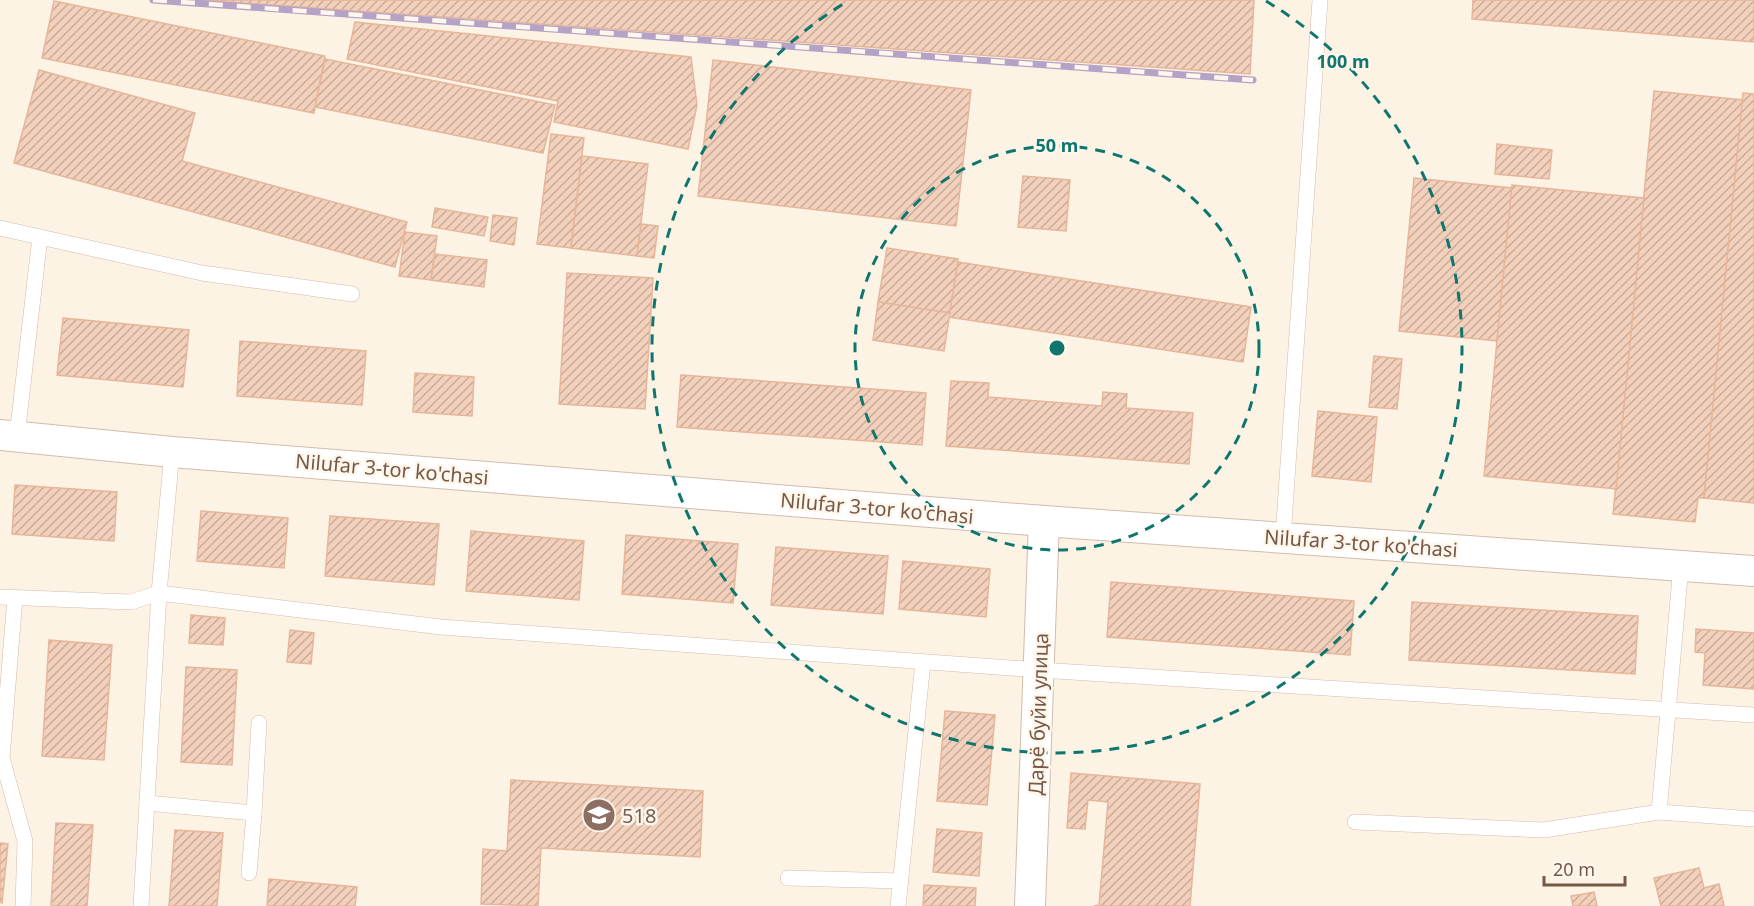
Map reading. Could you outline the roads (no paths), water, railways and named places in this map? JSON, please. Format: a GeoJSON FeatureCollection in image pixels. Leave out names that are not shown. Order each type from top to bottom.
{"type":"FeatureCollection","features":[{"type":"Feature","properties":{"kind":"street","name":"Nilufar 3-tor ko'chasi"},"geometry":{"type":"LineString","coordinates":[[8,435],[172,452],[1044,521],[1754,571]]}},
{"type":"Feature","properties":{"kind":"street","name":"Дарё буйи улица"},"geometry":{"type":"LineString","coordinates":[[1030,906],[1044,521]]}},
{"type":"Feature","properties":{"kind":"lane"},"geometry":{"type":"LineString","coordinates":[[1283,537],[1320,0]]}},
{"type":"Feature","properties":{"kind":"lane"},"geometry":{"type":"LineString","coordinates":[[0,228],[202,273],[352,294]]}},
{"type":"Feature","properties":{"kind":"lane"},"geometry":{"type":"LineString","coordinates":[[8,435],[40,237]]}},
{"type":"Feature","properties":{"kind":"lane"},"geometry":{"type":"LineString","coordinates":[[141,906],[159,593],[172,452]]}},
{"type":"Feature","properties":{"kind":"lane"},"geometry":{"type":"LineString","coordinates":[[1659,812],[1681,566]]}},
{"type":"Feature","properties":{"kind":"lane"},"geometry":{"type":"LineString","coordinates":[[23,906],[25,841],[2,758],[7,598],[131,602],[159,593],[441,627],[1040,670],[1754,716]]}},
{"type":"Feature","properties":{"kind":"lane"},"geometry":{"type":"LineString","coordinates":[[898,906],[923,662]]}},
{"type":"Feature","properties":{"kind":"lane"},"geometry":{"type":"LineString","coordinates":[[249,873],[259,723]]}},
{"type":"Feature","properties":{"kind":"lane"},"geometry":{"type":"LineString","coordinates":[[147,803],[254,813]]}},
{"type":"Feature","properties":{"kind":"lane"},"geometry":{"type":"LineString","coordinates":[[1355,822],[1544,830],[1659,812],[1754,819]]}},
{"type":"Feature","properties":{"kind":"lane"},"geometry":{"type":"LineString","coordinates":[[788,878],[901,881]]}},
{"type":"Feature","properties":{"kind":"railway"},"geometry":{"type":"LineString","coordinates":[[153,0],[1253,80]]}},
{"type":"Feature","properties":{"kind":"place","name":"518"},"geometry":{"type":"Point","coordinates":[599,815]}}]}
